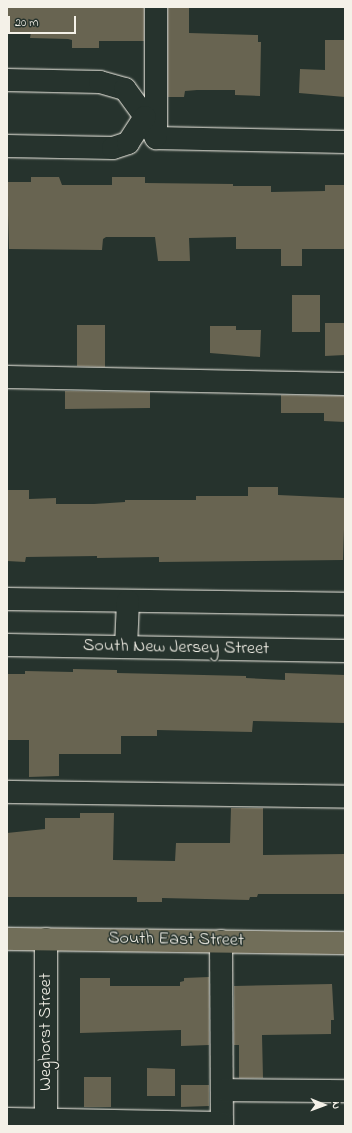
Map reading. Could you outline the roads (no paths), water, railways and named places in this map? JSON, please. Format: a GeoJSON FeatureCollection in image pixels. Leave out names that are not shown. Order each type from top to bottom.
{"type":"FeatureCollection","features":[{"type":"Feature","properties":{"kind":"main road","name":"South East Street"},"geometry":{"type":"LineString","coordinates":[[7,938],[345,943]]}},
{"type":"Feature","properties":{"kind":"street"},"geometry":{"type":"LineString","coordinates":[[156,7],[156,138]]}},
{"type":"Feature","properties":{"kind":"street"},"geometry":{"type":"LineString","coordinates":[[7,80],[100,82],[124,89],[145,117],[156,138]]}},
{"type":"Feature","properties":{"kind":"street"},"geometry":{"type":"LineString","coordinates":[[7,146],[113,148],[128,143],[145,117]]}},
{"type":"Feature","properties":{"kind":"street"},"geometry":{"type":"LineString","coordinates":[[156,138],[345,142]]}},
{"type":"Feature","properties":{"kind":"street"},"geometry":{"type":"LineString","coordinates":[[7,377],[345,384]]}},
{"type":"Feature","properties":{"kind":"street"},"geometry":{"type":"LineString","coordinates":[[7,599],[345,604]]}},
{"type":"Feature","properties":{"kind":"street"},"geometry":{"type":"LineString","coordinates":[[126,647],[128,601]]}},
{"type":"Feature","properties":{"kind":"street","name":"South New Jersey Street"},"geometry":{"type":"LineString","coordinates":[[7,645],[345,651]]}},
{"type":"Feature","properties":{"kind":"street"},"geometry":{"type":"LineString","coordinates":[[7,792],[345,797]]}},
{"type":"Feature","properties":{"kind":"street","name":"Weghorst Street"},"geometry":{"type":"LineString","coordinates":[[46,939],[46,1123]]}},
{"type":"Feature","properties":{"kind":"street"},"geometry":{"type":"LineString","coordinates":[[7,1120],[46,1123],[222,1125],[221,941]]}},
{"type":"Feature","properties":{"kind":"street"},"geometry":{"type":"LineString","coordinates":[[223,1090],[345,1091]]}}]}
